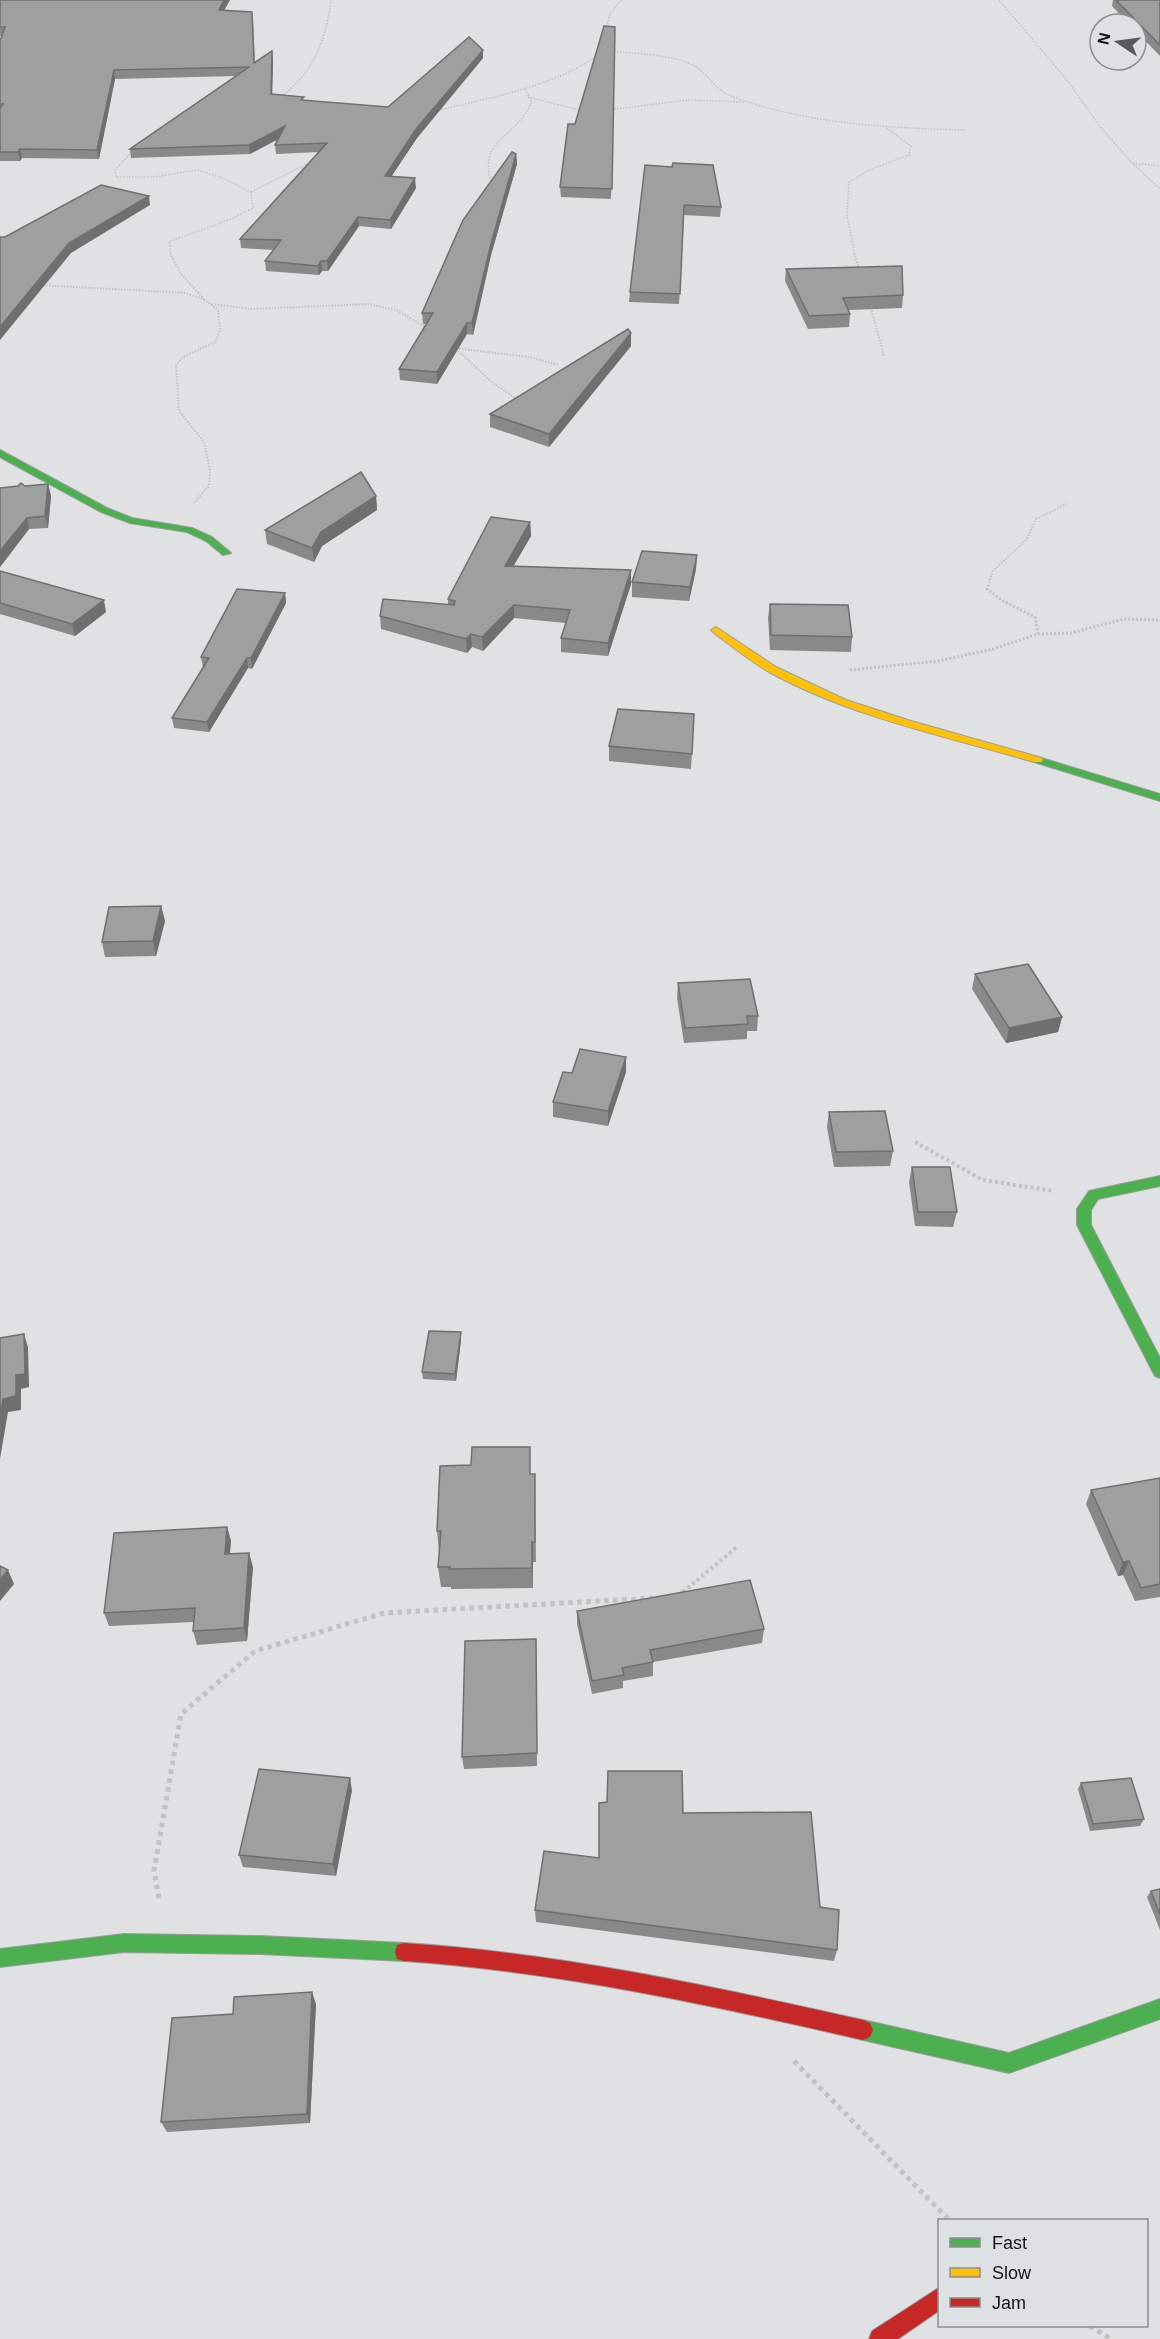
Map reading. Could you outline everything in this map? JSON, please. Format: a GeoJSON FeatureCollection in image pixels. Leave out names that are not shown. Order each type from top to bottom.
{"type":"FeatureCollection","features":[{"type":"Feature","properties":{"kind":"street"},"geometry":{"type":"LineString","coordinates":[[0,453],[104,510],[130,520],[189,530],[209,538],[226,553]]}},
{"type":"Feature","properties":{"kind":"street"},"geometry":{"type":"LineString","coordinates":[[716,630],[736,648],[790,679],[854,707],[1160,798]]}},
{"type":"Feature","properties":{"kind":"street"},"geometry":{"type":"LineString","coordinates":[[1160,1181],[1094,1195],[1084,1209],[1084,1225],[1160,1372]]}},
{"type":"Feature","properties":{"kind":"street"},"geometry":{"type":"LineString","coordinates":[[0,1958],[124,1943],[261,1945],[447,1954],[576,1971],[735,2001],[1010,2062],[1160,2008]]}},
{"type":"Feature","properties":{"kind":"street"},"geometry":{"type":"LineString","coordinates":[[880,2339],[938,2298]]}},
{"type":"Feature","properties":{"kind":"path"},"geometry":{"type":"LineString","coordinates":[[273,104],[293,89],[313,64],[331,16],[331,0]]}},
{"type":"Feature","properties":{"kind":"path"},"geometry":{"type":"LineString","coordinates":[[604,38],[606,20],[621,0]]}},
{"type":"Feature","properties":{"kind":"path"},"geometry":{"type":"LineString","coordinates":[[999,0],[1067,80],[1101,128],[1132,163],[1160,189]]}},
{"type":"Feature","properties":{"kind":"path"},"geometry":{"type":"LineString","coordinates":[[433,113],[525,90],[578,69],[606,50],[682,62],[696,68],[728,95],[753,103],[833,120],[884,127],[966,130]]}},
{"type":"Feature","properties":{"kind":"path"},"geometry":{"type":"LineString","coordinates":[[494,189],[485,168],[486,159],[496,142],[518,127],[529,113],[532,102],[525,90]]}},
{"type":"Feature","properties":{"kind":"path"},"geometry":{"type":"LineString","coordinates":[[528,97],[588,111]]}},
{"type":"Feature","properties":{"kind":"path"},"geometry":{"type":"LineString","coordinates":[[606,110],[688,100],[753,103]]}},
{"type":"Feature","properties":{"kind":"path"},"geometry":{"type":"LineString","coordinates":[[863,282],[850,239],[846,191],[849,182],[869,170],[909,155],[911,146],[884,127]]}},
{"type":"Feature","properties":{"kind":"path"},"geometry":{"type":"LineString","coordinates":[[137,148],[115,171],[117,177],[155,177],[197,170],[224,178],[251,192]]}},
{"type":"Feature","properties":{"kind":"path"},"geometry":{"type":"LineString","coordinates":[[251,192],[313,161]]}},
{"type":"Feature","properties":{"kind":"path"},"geometry":{"type":"LineString","coordinates":[[1132,163],[1160,166]]}},
{"type":"Feature","properties":{"kind":"path"},"geometry":{"type":"LineString","coordinates":[[205,300],[175,264],[169,254],[169,242],[185,233],[237,218],[253,208],[251,192]]}},
{"type":"Feature","properties":{"kind":"path"},"geometry":{"type":"LineString","coordinates":[[32,285],[185,293],[205,300],[218,310],[220,330],[215,342],[183,357],[176,365],[179,411],[204,442],[210,471],[209,486],[186,510],[181,520],[167,526]]}},
{"type":"Feature","properties":{"kind":"path"},"geometry":{"type":"LineString","coordinates":[[869,303],[884,356]]}},
{"type":"Feature","properties":{"kind":"path"},"geometry":{"type":"LineString","coordinates":[[211,304],[251,309],[369,304],[396,310],[436,333]]}},
{"type":"Feature","properties":{"kind":"path"},"geometry":{"type":"LineString","coordinates":[[448,345],[457,350],[494,384],[525,404]]}},
{"type":"Feature","properties":{"kind":"path"},"geometry":{"type":"LineString","coordinates":[[457,350],[529,357],[559,365]]}},
{"type":"Feature","properties":{"kind":"path"},"geometry":{"type":"LineString","coordinates":[[1038,634],[1035,617],[1003,601],[987,589],[993,571],[1027,539],[1036,519],[1066,504]]}},
{"type":"Feature","properties":{"kind":"path"},"geometry":{"type":"LineString","coordinates":[[842,671],[938,661],[993,649],[1038,634],[1070,633],[1114,619],[1140,617],[1160,620]]}},
{"type":"Feature","properties":{"kind":"path"},"geometry":{"type":"LineString","coordinates":[[915,1142],[983,1180],[1094,1195]]}},
{"type":"Feature","properties":{"kind":"path"},"geometry":{"type":"LineString","coordinates":[[679,1596],[737,1548]]}},
{"type":"Feature","properties":{"kind":"path"},"geometry":{"type":"LineString","coordinates":[[159,1903],[154,1871],[181,1714],[255,1651],[384,1613],[657,1597]]}},
{"type":"Feature","properties":{"kind":"path"},"geometry":{"type":"LineString","coordinates":[[792,2060],[948,2219]]}},
{"type":"Feature","properties":{"kind":"path"},"geometry":{"type":"LineString","coordinates":[[1093,2327],[1111,2339]]}},
{"type":"Feature","properties":{"kind":"building"},"geometry":{"type":"Polygon","coordinates":[[[0,0],[224,0],[219,10],[252,12],[254,63],[272,51],[271,94],[304,97],[301,100],[388,107],[469,37],[483,50],[416,129],[385,176],[415,178],[390,220],[358,217],[327,261],[321,261],[318,266],[265,261],[281,240],[240,239],[327,143],[275,145],[285,126],[249,145],[130,149],[249,67],[114,70],[97,150],[20,149],[18,152],[0,152],[0,108],[3,104],[0,104],[0,41],[5,27],[0,27],[0,0]]]}},
{"type":"Feature","properties":{"kind":"building"},"geometry":{"type":"Polygon","coordinates":[[[1116,0],[1160,0],[1160,45],[1148,33],[1148,12],[1128,12],[1116,0]]]}},
{"type":"Feature","properties":{"kind":"building"},"geometry":{"type":"Polygon","coordinates":[[[604,26],[615,27],[612,189],[560,187],[568,124],[575,124],[604,26]]]}},
{"type":"Feature","properties":{"kind":"building"},"geometry":{"type":"Polygon","coordinates":[[[512,152],[516,154],[472,323],[467,323],[437,372],[399,369],[433,313],[422,313],[463,220],[512,152]]]}},
{"type":"Feature","properties":{"kind":"building"},"geometry":{"type":"Polygon","coordinates":[[[673,163],[713,165],[721,207],[684,205],[680,294],[630,292],[645,165],[672,167],[673,163]]]}},
{"type":"Feature","properties":{"kind":"building"},"geometry":{"type":"Polygon","coordinates":[[[101,185],[149,196],[69,243],[0,327],[0,237],[5,237],[101,185]]]}},
{"type":"Feature","properties":{"kind":"building"},"geometry":{"type":"Polygon","coordinates":[[[902,266],[903,295],[843,298],[850,314],[809,316],[786,269],[902,266]]]}},
{"type":"Feature","properties":{"kind":"building"},"geometry":{"type":"Polygon","coordinates":[[[628,329],[631,333],[549,434],[490,414],[628,329]]]}},
{"type":"Feature","properties":{"kind":"building"},"geometry":{"type":"Polygon","coordinates":[[[361,472],[376,496],[321,532],[312,548],[265,530],[361,472]]]}},
{"type":"Feature","properties":{"kind":"building"},"geometry":{"type":"Polygon","coordinates":[[[21,483],[25,486],[48,484],[45,516],[27,518],[0,551],[0,488],[18,486],[21,483]]]}},
{"type":"Feature","properties":{"kind":"building"},"geometry":{"type":"Polygon","coordinates":[[[491,517],[530,522],[505,566],[631,570],[608,643],[561,638],[570,610],[514,605],[482,637],[471,634],[466,639],[380,616],[383,599],[454,605],[455,601],[448,599],[491,517]]]}},
{"type":"Feature","properties":{"kind":"building"},"geometry":{"type":"Polygon","coordinates":[[[642,551],[697,555],[690,587],[632,582],[642,551]]]}},
{"type":"Feature","properties":{"kind":"building"},"geometry":{"type":"Polygon","coordinates":[[[0,571],[104,600],[72,624],[0,603],[0,571]]]}},
{"type":"Feature","properties":{"kind":"building"},"geometry":{"type":"Polygon","coordinates":[[[237,589],[285,593],[251,658],[247,658],[207,722],[172,718],[209,658],[201,657],[237,589]]]}},
{"type":"Feature","properties":{"kind":"building"},"geometry":{"type":"Polygon","coordinates":[[[770,604],[848,605],[852,637],[771,635],[770,604]]]}},
{"type":"Feature","properties":{"kind":"building"},"geometry":{"type":"Polygon","coordinates":[[[618,709],[694,714],[692,754],[609,746],[618,709]]]}},
{"type":"Feature","properties":{"kind":"building"},"geometry":{"type":"Polygon","coordinates":[[[161,906],[153,941],[102,942],[109,907],[161,906]]]}},
{"type":"Feature","properties":{"kind":"building"},"geometry":{"type":"Polygon","coordinates":[[[1028,964],[1062,1017],[1009,1028],[975,974],[1028,964]]]}},
{"type":"Feature","properties":{"kind":"building"},"geometry":{"type":"Polygon","coordinates":[[[750,979],[758,1016],[747,1016],[748,1024],[685,1028],[678,983],[750,979]]]}},
{"type":"Feature","properties":{"kind":"building"},"geometry":{"type":"Polygon","coordinates":[[[580,1049],[626,1057],[608,1111],[553,1102],[563,1072],[572,1073],[580,1049]]]}},
{"type":"Feature","properties":{"kind":"building"},"geometry":{"type":"Polygon","coordinates":[[[885,1111],[893,1151],[836,1152],[829,1112],[885,1111]]]}},
{"type":"Feature","properties":{"kind":"building"},"geometry":{"type":"Polygon","coordinates":[[[912,1167],[950,1167],[957,1212],[918,1212],[912,1167]]]}},
{"type":"Feature","properties":{"kind":"building"},"geometry":{"type":"Polygon","coordinates":[[[429,1331],[461,1332],[455,1374],[422,1372],[429,1331]]]}},
{"type":"Feature","properties":{"kind":"building"},"geometry":{"type":"Polygon","coordinates":[[[24,1334],[25,1374],[16,1375],[16,1396],[3,1399],[0,1416],[0,1338],[24,1334]]]}},
{"type":"Feature","properties":{"kind":"building"},"geometry":{"type":"Polygon","coordinates":[[[472,1447],[530,1447],[530,1474],[535,1474],[535,1542],[532,1542],[532,1568],[449,1569],[450,1567],[438,1567],[441,1531],[437,1531],[440,1466],[471,1465],[472,1447]]]}},
{"type":"Feature","properties":{"kind":"building"},"geometry":{"type":"Polygon","coordinates":[[[1160,1478],[1160,1584],[1141,1588],[1129,1561],[1123,1562],[1091,1490],[1160,1478]]]}},
{"type":"Feature","properties":{"kind":"building"},"geometry":{"type":"Polygon","coordinates":[[[227,1527],[225,1554],[249,1553],[244,1628],[193,1631],[195,1608],[104,1613],[114,1533],[227,1527]]]}},
{"type":"Feature","properties":{"kind":"building"},"geometry":{"type":"Polygon","coordinates":[[[0,1566],[8,1570],[0,1580],[0,1566]]]}},
{"type":"Feature","properties":{"kind":"building"},"geometry":{"type":"Polygon","coordinates":[[[750,1580],[764,1629],[650,1650],[653,1662],[622,1668],[624,1675],[592,1681],[577,1611],[750,1580]]]}},
{"type":"Feature","properties":{"kind":"building"},"geometry":{"type":"Polygon","coordinates":[[[536,1639],[537,1753],[462,1757],[465,1641],[536,1639]]]}},
{"type":"Feature","properties":{"kind":"building"},"geometry":{"type":"Polygon","coordinates":[[[259,1769],[350,1778],[333,1864],[239,1855],[259,1769]]]}},
{"type":"Feature","properties":{"kind":"building"},"geometry":{"type":"Polygon","coordinates":[[[608,1771],[682,1771],[683,1813],[811,1812],[820,1907],[839,1910],[837,1950],[535,1910],[544,1851],[599,1858],[599,1803],[607,1802],[608,1771]]]}},
{"type":"Feature","properties":{"kind":"building"},"geometry":{"type":"Polygon","coordinates":[[[1131,1778],[1144,1819],[1093,1824],[1081,1783],[1131,1778]]]}},
{"type":"Feature","properties":{"kind":"building"},"geometry":{"type":"Polygon","coordinates":[[[1160,1889],[1160,1915],[1151,1891],[1160,1889]]]}},
{"type":"Feature","properties":{"kind":"building"},"geometry":{"type":"Polygon","coordinates":[[[312,1992],[307,2114],[161,2122],[172,2018],[233,2014],[234,1997],[312,1992]]]}},
{"type":"Feature","properties":{"kind":"traffic: fast"},"geometry":{"type":"LineString","coordinates":[[0,453],[104,510],[130,520],[189,530],[209,539],[226,553]]}},
{"type":"Feature","properties":{"kind":"traffic: fast"},"geometry":{"type":"LineString","coordinates":[[1038,760],[1160,798]]}},
{"type":"Feature","properties":{"kind":"traffic: fast"},"geometry":{"type":"LineString","coordinates":[[1160,1181],[1094,1195],[1084,1209],[1084,1225],[1160,1372]]}},
{"type":"Feature","properties":{"kind":"traffic: fast"},"geometry":{"type":"LineString","coordinates":[[0,1958],[124,1943],[261,1945],[404,1952]]}},
{"type":"Feature","properties":{"kind":"traffic: fast"},"geometry":{"type":"LineString","coordinates":[[863,2030],[1009,2063],[1160,2009]]}},
{"type":"Feature","properties":{"kind":"traffic: slow"},"geometry":{"type":"LineString","coordinates":[[716,630],[747,654],[772,669],[842,702],[1038,760]]}},
{"type":"Feature","properties":{"kind":"traffic: jam"},"geometry":{"type":"LineString","coordinates":[[404,1952],[520,1962],[578,1971],[692,1992],[863,2030]]}},
{"type":"Feature","properties":{"kind":"traffic: jam"},"geometry":{"type":"LineString","coordinates":[[880,2339],[938,2298]]}}]}
